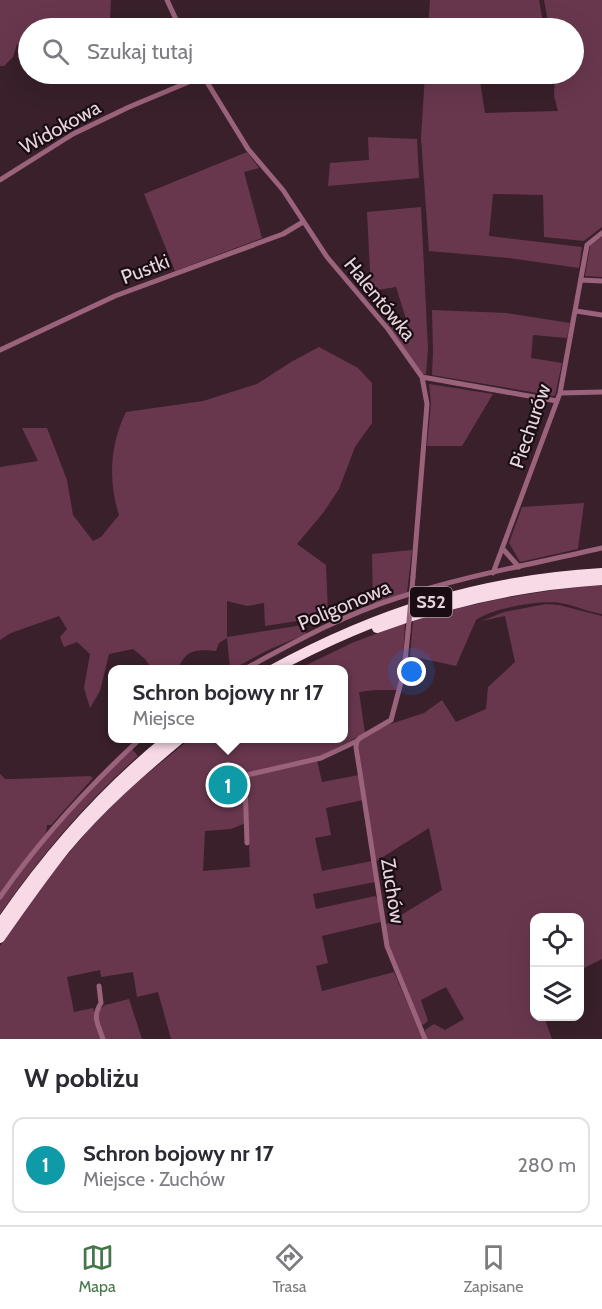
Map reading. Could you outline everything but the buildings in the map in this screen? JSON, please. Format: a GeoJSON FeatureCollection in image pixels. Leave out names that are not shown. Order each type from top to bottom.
{"type":"FeatureCollection","features":[{"type":"Feature","properties":{"kind":"highway","name":"S52"},"geometry":{"type":"LineString","coordinates":[[280,665],[354,629],[417,606],[506,584],[602,573]]}},
{"type":"Feature","properties":{"kind":"highway","name":"S52"},"geometry":{"type":"LineString","coordinates":[[296,665],[356,636],[444,606],[508,591],[602,580]]}},
{"type":"Feature","properties":{"kind":"highway"},"geometry":{"type":"LineString","coordinates":[[0,924],[60,844],[85,815],[163,743]]}},
{"type":"Feature","properties":{"kind":"highway"},"geometry":{"type":"LineString","coordinates":[[0,938],[66,848],[90,821],[175,743]]}},
{"type":"Feature","properties":{"kind":"street"},"geometry":{"type":"LineString","coordinates":[[167,0],[175,18]]}},
{"type":"Feature","properties":{"kind":"street","name":"Widokowa"},"geometry":{"type":"LineString","coordinates":[[0,180],[73,134],[129,106],[182,84]]}},
{"type":"Feature","properties":{"kind":"street","name":"Halentówka"},"geometry":{"type":"LineString","coordinates":[[208,84],[248,149],[283,190],[327,256],[388,329],[422,377],[427,404],[404,671],[391,720],[357,741]]}},
{"type":"Feature","properties":{"kind":"street","name":"Pustki"},"geometry":{"type":"LineString","coordinates":[[0,350],[115,297],[283,234],[303,222]]}},
{"type":"Feature","properties":{"kind":"street","name":"Piechurów"},"geometry":{"type":"LineString","coordinates":[[493,573],[504,549],[560,393],[587,245],[602,233]]}},
{"type":"Feature","properties":{"kind":"street"},"geometry":{"type":"LineString","coordinates":[[581,280],[602,281]]}},
{"type":"Feature","properties":{"kind":"street"},"geometry":{"type":"LineString","coordinates":[[576,311],[602,315]]}},
{"type":"Feature","properties":{"kind":"street"},"geometry":{"type":"LineString","coordinates":[[422,377],[557,401]]}},
{"type":"Feature","properties":{"kind":"street"},"geometry":{"type":"LineString","coordinates":[[560,393],[602,392]]}},
{"type":"Feature","properties":{"kind":"street","name":"Poligonowa"},"geometry":{"type":"LineString","coordinates":[[251,665],[321,629],[372,607],[426,589],[602,548]]}},
{"type":"Feature","properties":{"kind":"street"},"geometry":{"type":"LineString","coordinates":[[504,549],[519,567]]}},
{"type":"Feature","properties":{"kind":"street"},"geometry":{"type":"LineString","coordinates":[[247,843],[245,781],[248,775],[321,758],[357,741]]}},
{"type":"Feature","properties":{"kind":"street","name":"Zuchów"},"geometry":{"type":"LineString","coordinates":[[357,741],[387,946],[425,1039]]}},
{"type":"Feature","properties":{"kind":"street"},"geometry":{"type":"LineString","coordinates":[[0,897],[35,849],[67,811],[136,743]]}},
{"type":"Feature","properties":{"kind":"street"},"geometry":{"type":"LineString","coordinates":[[99,986],[101,999],[96,1016],[103,1039]]}},
{"type":"Feature","properties":{"kind":"shaded area"},"geometry":{"type":"Polygon","coordinates":[[[0,0],[111,0],[110,18],[18,18],[18,44],[13,57],[4,66],[0,66],[0,0]]]}},
{"type":"Feature","properties":{"kind":"shaded area"},"geometry":{"type":"Polygon","coordinates":[[[430,0],[539,0],[542,18],[429,18],[430,0]]]}},
{"type":"Feature","properties":{"kind":"shaded area"},"geometry":{"type":"Polygon","coordinates":[[[544,0],[602,0],[602,227],[584,241],[544,237],[543,195],[493,194],[489,236],[582,247],[579,268],[509,258],[429,251],[421,138],[424,84],[481,84],[485,113],[558,111],[554,96],[555,84],[584,84],[584,18],[547,18],[544,0]]]}},
{"type":"Feature","properties":{"kind":"shaded area"},"geometry":{"type":"Polygon","coordinates":[[[368,137],[417,139],[419,178],[328,186],[330,163],[369,160],[368,137]]]}},
{"type":"Feature","properties":{"kind":"shaded area"},"geometry":{"type":"Polygon","coordinates":[[[247,152],[259,168],[244,172],[262,238],[175,271],[144,194],[247,152]]]}},
{"type":"Feature","properties":{"kind":"shaded area"},"geometry":{"type":"Polygon","coordinates":[[[421,207],[428,349],[426,374],[422,374],[387,323],[406,319],[396,287],[371,291],[367,212],[421,207]]]}},
{"type":"Feature","properties":{"kind":"shaded area"},"geometry":{"type":"Polygon","coordinates":[[[602,237],[602,277],[585,276],[590,246],[602,237]]]}},
{"type":"Feature","properties":{"kind":"shaded area"},"geometry":{"type":"Polygon","coordinates":[[[432,310],[507,313],[570,323],[567,338],[533,335],[531,358],[562,363],[555,396],[432,375],[432,310]]]}},
{"type":"Feature","properties":{"kind":"shaded area"},"geometry":{"type":"Polygon","coordinates":[[[319,347],[358,368],[372,383],[372,423],[355,447],[339,489],[323,513],[297,544],[326,565],[328,614],[265,626],[264,603],[247,606],[227,601],[227,637],[303,625],[306,634],[240,665],[230,665],[227,638],[219,643],[216,651],[192,652],[184,657],[180,665],[149,665],[133,649],[109,654],[100,691],[90,708],[84,688],[90,654],[77,642],[64,647],[60,637],[67,629],[59,616],[11,633],[0,640],[0,467],[38,461],[22,428],[47,428],[67,480],[73,515],[93,541],[101,537],[119,515],[113,489],[112,463],[117,437],[126,412],[203,401],[257,384],[319,347]]]}},
{"type":"Feature","properties":{"kind":"shaded area"},"geometry":{"type":"Polygon","coordinates":[[[429,384],[493,394],[462,446],[427,446],[431,403],[429,384]]]}},
{"type":"Feature","properties":{"kind":"shaded area"},"geometry":{"type":"Polygon","coordinates":[[[584,503],[578,549],[520,562],[509,543],[522,507],[584,503]]]}},
{"type":"Feature","properties":{"kind":"shaded area"},"geometry":{"type":"Polygon","coordinates":[[[412,550],[407,592],[373,604],[372,554],[412,550]]]}},
{"type":"Feature","properties":{"kind":"shaded area"},"geometry":{"type":"Polygon","coordinates":[[[602,585],[602,614],[551,602],[517,606],[493,612],[476,620],[456,666],[410,656],[413,621],[506,598],[602,585]]]}},
{"type":"Feature","properties":{"kind":"shaded area"},"geometry":{"type":"Polygon","coordinates":[[[546,604],[602,616],[602,959],[584,968],[584,913],[530,913],[530,1021],[545,1021],[552,1039],[427,1039],[425,1030],[434,1024],[445,1030],[464,1019],[446,987],[421,1000],[428,1021],[421,1024],[386,937],[385,925],[442,890],[429,828],[375,862],[358,743],[361,739],[390,724],[424,713],[442,700],[456,722],[486,709],[488,687],[515,662],[505,616],[481,621],[504,612],[546,604]]]}},
{"type":"Feature","properties":{"kind":"shaded area"},"geometry":{"type":"Polygon","coordinates":[[[405,623],[403,660],[398,690],[359,692],[365,733],[348,742],[348,665],[306,665],[354,642],[405,623]]]}},
{"type":"Feature","properties":{"kind":"shaded area"},"geometry":{"type":"Polygon","coordinates":[[[185,743],[346,743],[321,756],[246,775],[244,780],[246,823],[231,829],[205,831],[203,871],[250,867],[246,783],[249,776],[317,760],[322,782],[359,775],[363,800],[326,808],[331,835],[315,838],[322,871],[372,861],[375,882],[313,894],[316,909],[375,896],[378,900],[381,922],[322,936],[328,963],[316,966],[322,991],[394,972],[423,1039],[171,1039],[158,992],[137,997],[133,972],[101,977],[100,970],[67,977],[74,1012],[93,1008],[102,1039],[0,1039],[0,946],[52,873],[90,828],[130,788],[185,743]]]}},
{"type":"Feature","properties":{"kind":"shaded area"},"geometry":{"type":"Polygon","coordinates":[[[132,749],[138,756],[64,831],[0,914],[0,900],[37,850],[91,789],[132,749]]]}},
{"type":"Feature","properties":{"kind":"shaded area"},"geometry":{"type":"Polygon","coordinates":[[[0,774],[5,779],[90,776],[93,778],[51,825],[47,825],[46,833],[0,893],[0,774]]]}},
{"type":"Feature","properties":{"kind":"shaded area"},"geometry":{"type":"Polygon","coordinates":[[[129,999],[142,1039],[104,1039],[97,1016],[98,1011],[105,1005],[129,999]]]}},
{"type":"Feature","properties":{"kind":"place","name":"Schron bojowy nr 17"},"geometry":{"type":"Point","coordinates":[228,785]}}]}
